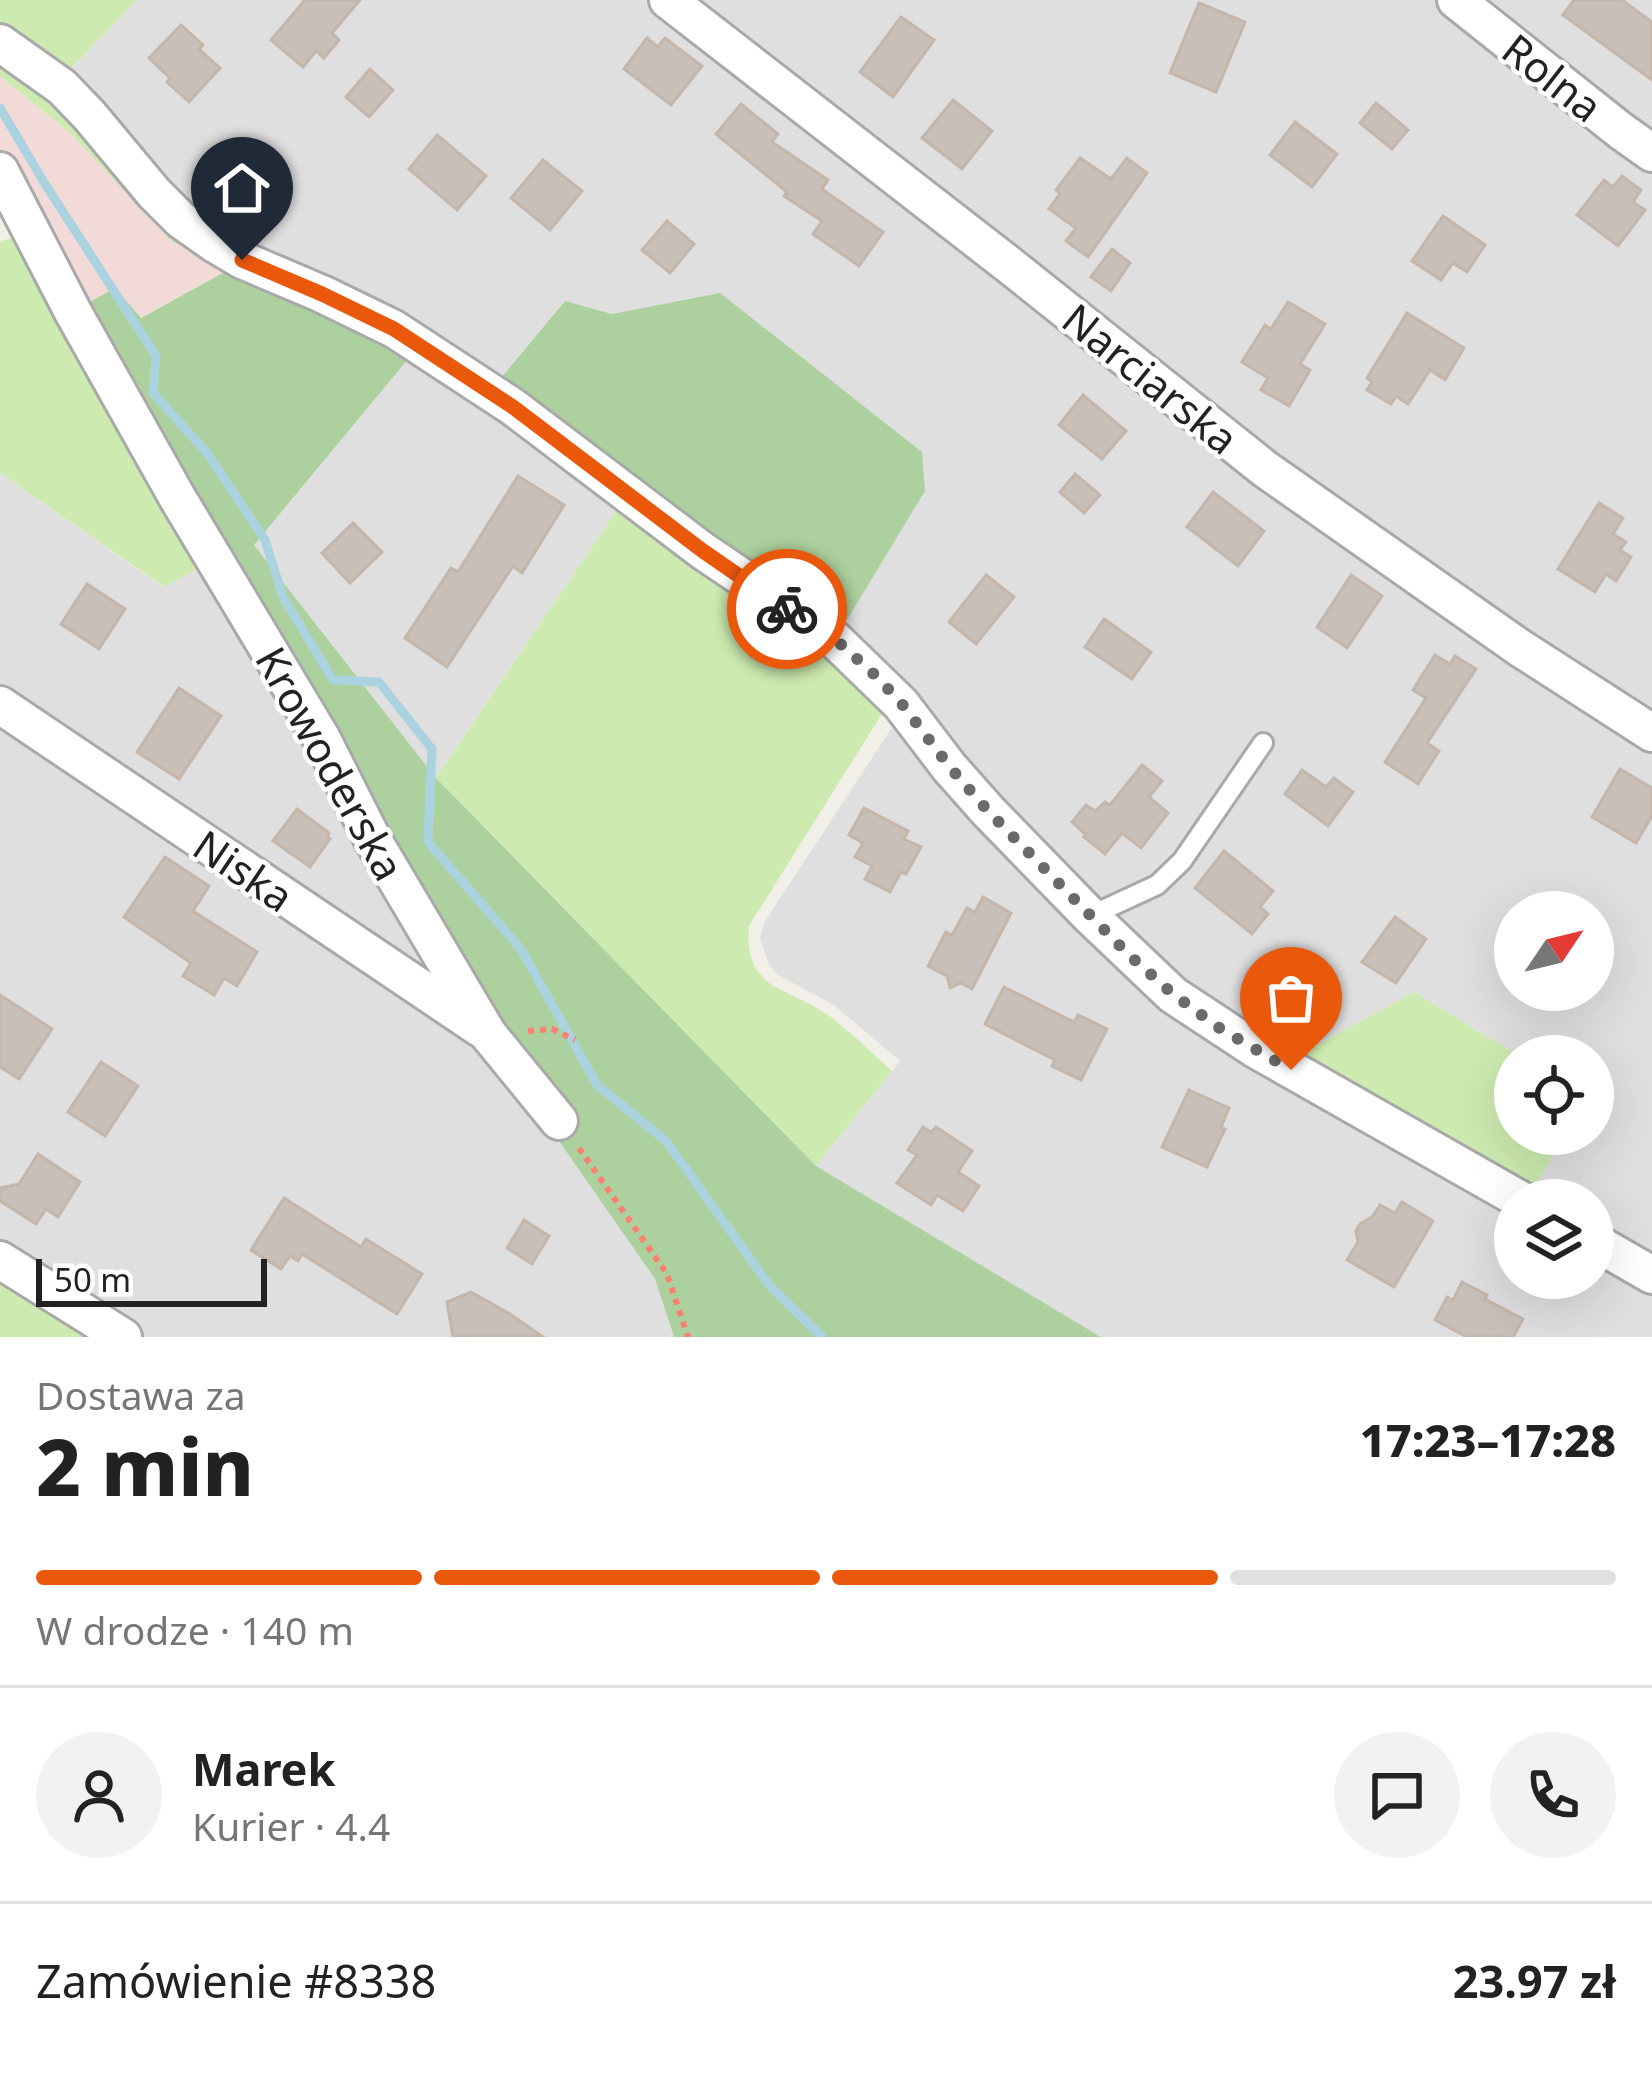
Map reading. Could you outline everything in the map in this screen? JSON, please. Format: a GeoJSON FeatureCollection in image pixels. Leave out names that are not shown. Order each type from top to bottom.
{"type":"FeatureCollection","features":[{"type":"Feature","properties":{"kind":"street","name":"Narciarska"},"geometry":{"type":"LineString","coordinates":[[668,0],[1295,491],[1652,734]]}},
{"type":"Feature","properties":{"kind":"street","name":"Rolna"},"geometry":{"type":"LineString","coordinates":[[1456,0],[1652,153]]}},
{"type":"Feature","properties":{"kind":"street"},"geometry":{"type":"LineString","coordinates":[[0,44],[62,87],[154,193],[215,244],[394,329],[513,407],[703,551],[836,640],[902,704],[988,811],[1173,994],[1221,1029],[1494,1185]]}},
{"type":"Feature","properties":{"kind":"street","name":"Krowoderska"},"geometry":{"type":"LineString","coordinates":[[0,171],[154,456],[322,739],[373,841],[488,1034],[560,1120]]}},
{"type":"Feature","properties":{"kind":"street","name":"Niska"},"geometry":{"type":"LineString","coordinates":[[0,705],[488,1034]]}},
{"type":"Feature","properties":{"kind":"street"},"geometry":{"type":"LineString","coordinates":[[1614,1253],[1652,1275]]}},
{"type":"Feature","properties":{"kind":"street"},"geometry":{"type":"LineString","coordinates":[[0,1260],[123,1337]]}},
{"type":"Feature","properties":{"kind":"lane"},"geometry":{"type":"LineString","coordinates":[[1090,916],[1157,885],[1181,861],[1263,743]]}},
{"type":"Feature","properties":{"kind":"path"},"geometry":{"type":"LineString","coordinates":[[560,1120],[668,1274],[688,1337]]}},
{"type":"Feature","properties":{"kind":"shaded area"},"geometry":{"type":"Polygon","coordinates":[[[137,0],[659,0],[1652,738],[1652,1267],[1614,1245],[1614,1179],[1539,1179],[1553,1155],[1614,1155],[1614,1035],[1494,1035],[1494,1041],[1414,992],[1290,1060],[1178,988],[839,633],[924,491],[922,452],[720,294],[612,314],[565,301],[496,384],[219,240],[61,79],[137,0]]]}},
{"type":"Feature","properties":{"kind":"shaded area"},"geometry":{"type":"Polygon","coordinates":[[[678,0],[1445,0],[1652,160],[1652,727],[1522,643],[678,0]]]}},
{"type":"Feature","properties":{"kind":"shaded area"},"geometry":{"type":"Polygon","coordinates":[[[1466,0],[1652,0],[1652,144],[1466,0]]]}},
{"type":"Feature","properties":{"kind":"shaded area"},"geometry":{"type":"Polygon","coordinates":[[[0,76],[239,264],[140,318],[79,308],[0,156],[0,76]]]}},
{"type":"Feature","properties":{"kind":"shaded area"},"geometry":{"type":"Polygon","coordinates":[[[414,352],[623,501],[436,778],[254,545],[414,352]]]}},
{"type":"Feature","properties":{"kind":"shaded area"},"geometry":{"type":"Polygon","coordinates":[[[0,473],[163,587],[209,563],[443,976],[438,989],[0,698],[0,473]]]}},
{"type":"Feature","properties":{"kind":"shaded area"},"geometry":{"type":"Polygon","coordinates":[[[0,712],[475,1035],[554,1134],[655,1279],[674,1337],[137,1337],[0,1249],[0,712]]]}},
{"type":"Feature","properties":{"kind":"shaded area"},"geometry":{"type":"Polygon","coordinates":[[[897,720],[1086,921],[1494,1190],[1494,1299],[1614,1299],[1614,1261],[1652,1283],[1652,1337],[1101,1337],[816,1166],[900,1061],[834,1005],[778,975],[769,965],[760,938],[771,912],[897,720]]]}},
{"type":"Feature","properties":{"kind":"green space"},"geometry":{"type":"Polygon","coordinates":[[[0,0],[137,0],[61,79],[0,35],[0,0]]]}},
{"type":"Feature","properties":{"kind":"green space"},"geometry":{"type":"Polygon","coordinates":[[[0,51],[239,264],[173,243],[71,134],[0,76],[0,51]]]}},
{"type":"Feature","properties":{"kind":"green space"},"geometry":{"type":"Polygon","coordinates":[[[26,235],[209,563],[164,587],[0,473],[0,241],[26,235]]]}},
{"type":"Feature","properties":{"kind":"green space"},"geometry":{"type":"Polygon","coordinates":[[[239,264],[414,352],[254,545],[436,778],[816,1166],[1101,1337],[674,1337],[655,1279],[554,1134],[79,308],[115,288],[141,318],[239,264]]]}},
{"type":"Feature","properties":{"kind":"green space"},"geometry":{"type":"Polygon","coordinates":[[[720,293],[922,452],[925,491],[839,633],[496,384],[565,301],[612,314],[720,293]]]}},
{"type":"Feature","properties":{"kind":"green space"},"geometry":{"type":"Polygon","coordinates":[[[623,501],[784,616],[885,709],[749,926],[749,947],[760,974],[825,1013],[892,1071],[816,1166],[436,778],[623,501]]]}},
{"type":"Feature","properties":{"kind":"green space"},"geometry":{"type":"Polygon","coordinates":[[[1414,992],[1494,1041],[1494,1155],[1553,1155],[1539,1179],[1498,1179],[1290,1060],[1414,992]]]}},
{"type":"Feature","properties":{"kind":"green space"},"geometry":{"type":"Polygon","coordinates":[[[0,1270],[104,1337],[0,1337],[0,1270]]]}},
{"type":"Feature","properties":{"kind":"building"},"geometry":{"type":"Polygon","coordinates":[[[305,0],[360,0],[332,33],[339,40],[324,58],[316,51],[303,67],[271,40],[305,0]]]}},
{"type":"Feature","properties":{"kind":"building"},"geometry":{"type":"Polygon","coordinates":[[[1574,0],[1622,0],[1652,22],[1652,80],[1563,15],[1574,0]]]}},
{"type":"Feature","properties":{"kind":"building"},"geometry":{"type":"Polygon","coordinates":[[[1199,3],[1245,22],[1216,92],[1170,73],[1199,3]]]}},
{"type":"Feature","properties":{"kind":"building"},"geometry":{"type":"Polygon","coordinates":[[[901,17],[934,40],[893,97],[860,72],[901,17]]]}},
{"type":"Feature","properties":{"kind":"building"},"geometry":{"type":"Polygon","coordinates":[[[181,25],[220,68],[189,102],[149,58],[181,25]]]}},
{"type":"Feature","properties":{"kind":"building"},"geometry":{"type":"Polygon","coordinates":[[[647,38],[658,47],[665,38],[702,66],[671,105],[624,69],[647,38]]]}},
{"type":"Feature","properties":{"kind":"building"},"geometry":{"type":"Polygon","coordinates":[[[370,69],[393,90],[369,117],[346,97],[370,69]]]}},
{"type":"Feature","properties":{"kind":"building"},"geometry":{"type":"Polygon","coordinates":[[[953,100],[992,131],[962,169],[922,138],[953,100]]]}},
{"type":"Feature","properties":{"kind":"building"},"geometry":{"type":"Polygon","coordinates":[[[1376,103],[1408,130],[1392,149],[1360,123],[1376,103]]]}},
{"type":"Feature","properties":{"kind":"building"},"geometry":{"type":"Polygon","coordinates":[[[741,104],[778,134],[772,142],[828,180],[822,189],[883,232],[859,266],[813,234],[822,221],[784,196],[787,192],[716,134],[741,104]]]}},
{"type":"Feature","properties":{"kind":"building"},"geometry":{"type":"Polygon","coordinates":[[[1295,122],[1337,154],[1312,187],[1270,155],[1295,122]]]}},
{"type":"Feature","properties":{"kind":"building"},"geometry":{"type":"Polygon","coordinates":[[[437,135],[486,176],[457,210],[409,169],[437,135]]]}},
{"type":"Feature","properties":{"kind":"building"},"geometry":{"type":"Polygon","coordinates":[[[1080,158],[1111,179],[1127,158],[1147,173],[1088,257],[1066,241],[1076,228],[1049,209],[1060,194],[1056,190],[1080,158]]]}},
{"type":"Feature","properties":{"kind":"building"},"geometry":{"type":"Polygon","coordinates":[[[543,160],[582,191],[550,230],[511,198],[543,160]]]}},
{"type":"Feature","properties":{"kind":"building"},"geometry":{"type":"Polygon","coordinates":[[[1622,176],[1641,190],[1633,202],[1645,210],[1618,246],[1577,215],[1604,180],[1613,187],[1622,176]]]}},
{"type":"Feature","properties":{"kind":"building"},"geometry":{"type":"Polygon","coordinates":[[[1443,216],[1485,245],[1467,272],[1453,263],[1441,280],[1412,261],[1443,216]]]}},
{"type":"Feature","properties":{"kind":"building"},"geometry":{"type":"Polygon","coordinates":[[[667,221],[694,244],[670,273],[642,250],[667,221]]]}},
{"type":"Feature","properties":{"kind":"building"},"geometry":{"type":"Polygon","coordinates":[[[1112,249],[1130,263],[1111,291],[1091,277],[1112,249]]]}},
{"type":"Feature","properties":{"kind":"building"},"geometry":{"type":"Polygon","coordinates":[[[1288,302],[1325,324],[1300,364],[1310,370],[1289,406],[1261,390],[1268,378],[1242,362],[1265,325],[1271,329],[1288,302]]]}},
{"type":"Feature","properties":{"kind":"building"},"geometry":{"type":"Polygon","coordinates":[[[1407,313],[1464,348],[1445,380],[1430,370],[1408,404],[1396,396],[1391,404],[1367,390],[1372,382],[1367,378],[1407,313]]]}},
{"type":"Feature","properties":{"kind":"building"},"geometry":{"type":"Polygon","coordinates":[[[1083,395],[1126,431],[1102,459],[1059,425],[1083,395]]]}},
{"type":"Feature","properties":{"kind":"building"},"geometry":{"type":"Polygon","coordinates":[[[1075,474],[1100,495],[1084,513],[1060,492],[1075,474]]]}},
{"type":"Feature","properties":{"kind":"building"},"geometry":{"type":"Polygon","coordinates":[[[518,476],[564,505],[522,573],[513,566],[447,667],[405,638],[451,568],[458,572],[518,476]]]}},
{"type":"Feature","properties":{"kind":"building"},"geometry":{"type":"Polygon","coordinates":[[[1213,492],[1264,531],[1238,566],[1187,527],[1213,492]]]}},
{"type":"Feature","properties":{"kind":"building"},"geometry":{"type":"Polygon","coordinates":[[[1599,503],[1623,518],[1613,534],[1626,542],[1620,550],[1631,557],[1616,581],[1606,574],[1595,592],[1558,569],[1599,503]]]}},
{"type":"Feature","properties":{"kind":"building"},"geometry":{"type":"Polygon","coordinates":[[[353,523],[382,552],[350,583],[322,553],[353,523]]]}},
{"type":"Feature","properties":{"kind":"building"},"geometry":{"type":"Polygon","coordinates":[[[986,575],[1014,597],[976,644],[949,622],[986,575]]]}},
{"type":"Feature","properties":{"kind":"building"},"geometry":{"type":"Polygon","coordinates":[[[1351,575],[1382,596],[1347,648],[1317,627],[1351,575]]]}},
{"type":"Feature","properties":{"kind":"building"},"geometry":{"type":"Polygon","coordinates":[[[87,584],[125,609],[99,649],[61,624],[87,584]]]}},
{"type":"Feature","properties":{"kind":"building"},"geometry":{"type":"Polygon","coordinates":[[[1104,619],[1151,652],[1132,679],[1085,647],[1104,619]]]}},
{"type":"Feature","properties":{"kind":"building"},"geometry":{"type":"Polygon","coordinates":[[[1435,655],[1450,664],[1455,656],[1476,669],[1427,743],[1439,751],[1418,784],[1385,762],[1426,698],[1413,690],[1435,655]]]}},
{"type":"Feature","properties":{"kind":"building"},"geometry":{"type":"Polygon","coordinates":[[[179,688],[221,716],[179,779],[137,752],[179,688]]]}},
{"type":"Feature","properties":{"kind":"building"},"geometry":{"type":"Polygon","coordinates":[[[1142,765],[1162,781],[1149,797],[1168,813],[1141,848],[1122,833],[1105,854],[1072,822],[1086,805],[1095,811],[1105,802],[1110,805],[1142,765]]]}},
{"type":"Feature","properties":{"kind":"building"},"geometry":{"type":"Polygon","coordinates":[[[1620,769],[1652,788],[1652,816],[1636,843],[1592,817],[1620,769]]]}},
{"type":"Feature","properties":{"kind":"building"},"geometry":{"type":"Polygon","coordinates":[[[1302,770],[1326,787],[1334,778],[1353,792],[1328,826],[1285,794],[1302,770]]]}},
{"type":"Feature","properties":{"kind":"building"},"geometry":{"type":"Polygon","coordinates":[[[864,808],[908,831],[904,839],[921,847],[890,892],[865,879],[872,866],[855,857],[863,843],[849,835],[864,808]]]}},
{"type":"Feature","properties":{"kind":"building"},"geometry":{"type":"Polygon","coordinates":[[[297,809],[329,833],[330,839],[310,867],[273,841],[297,809]]]}},
{"type":"Feature","properties":{"kind":"building"},"geometry":{"type":"Polygon","coordinates":[[[1224,851],[1273,891],[1260,907],[1268,914],[1252,934],[1195,888],[1224,851]]]}},
{"type":"Feature","properties":{"kind":"building"},"geometry":{"type":"Polygon","coordinates":[[[165,857],[209,886],[193,911],[257,952],[237,986],[224,978],[214,995],[183,976],[191,963],[124,917],[165,857]]]}},
{"type":"Feature","properties":{"kind":"building"},"geometry":{"type":"Polygon","coordinates":[[[983,897],[1011,913],[972,989],[961,983],[950,988],[947,976],[928,966],[946,932],[952,935],[967,908],[975,912],[983,897]]]}},
{"type":"Feature","properties":{"kind":"building"},"geometry":{"type":"Polygon","coordinates":[[[1395,917],[1426,939],[1396,983],[1362,962],[1395,917]]]}},
{"type":"Feature","properties":{"kind":"building"},"geometry":{"type":"Polygon","coordinates":[[[1004,987],[1074,1022],[1078,1015],[1107,1029],[1081,1080],[1052,1066],[1055,1060],[985,1024],[1004,987]]]}},
{"type":"Feature","properties":{"kind":"building"},"geometry":{"type":"Polygon","coordinates":[[[0,995],[52,1029],[19,1079],[0,1067],[0,995]]]}},
{"type":"Feature","properties":{"kind":"building"},"geometry":{"type":"Polygon","coordinates":[[[101,1062],[138,1086],[105,1136],[68,1112],[101,1062]]]}},
{"type":"Feature","properties":{"kind":"building"},"geometry":{"type":"Polygon","coordinates":[[[1189,1090],[1229,1108],[1207,1167],[1162,1147],[1189,1090]]]}},
{"type":"Feature","properties":{"kind":"building"},"geometry":{"type":"Polygon","coordinates":[[[923,1127],[931,1132],[936,1127],[972,1151],[958,1172],[979,1186],[963,1211],[937,1195],[931,1205],[897,1183],[917,1155],[908,1150],[923,1127]]]}},
{"type":"Feature","properties":{"kind":"building"},"geometry":{"type":"Polygon","coordinates":[[[38,1154],[80,1182],[58,1217],[46,1209],[36,1224],[0,1201],[0,1188],[19,1184],[38,1154]]]}},
{"type":"Feature","properties":{"kind":"building"},"geometry":{"type":"Polygon","coordinates":[[[284,1198],[361,1247],[366,1239],[422,1274],[397,1314],[302,1254],[298,1261],[290,1256],[281,1269],[251,1250],[284,1198]]]}},
{"type":"Feature","properties":{"kind":"building"},"geometry":{"type":"Polygon","coordinates":[[[1402,1202],[1433,1221],[1394,1287],[1347,1260],[1358,1242],[1360,1224],[1380,1205],[1395,1213],[1402,1202]]]}},
{"type":"Feature","properties":{"kind":"building"},"geometry":{"type":"Polygon","coordinates":[[[524,1220],[549,1236],[532,1264],[507,1248],[524,1220]]]}},
{"type":"Feature","properties":{"kind":"building"},"geometry":{"type":"Polygon","coordinates":[[[1462,1282],[1523,1319],[1513,1337],[1467,1337],[1435,1320],[1462,1282]]]}},
{"type":"Feature","properties":{"kind":"building"},"geometry":{"type":"Polygon","coordinates":[[[471,1292],[543,1337],[453,1337],[447,1302],[471,1292]]]}},
{"type":"Feature","properties":{"kind":"waterway"},"geometry":{"type":"LineString","coordinates":[[0,108],[156,356],[153,393],[207,453],[265,540],[283,597],[333,680],[379,682],[432,749],[428,842],[521,949],[597,1085],[666,1141],[769,1285],[822,1337]]}},
{"type":"Feature","properties":{"kind":"way so far"},"geometry":{"type":"LineString","coordinates":[[787,609],[836,640],[875,675],[988,811],[1129,955],[1221,1029],[1291,1070]]}},
{"type":"Feature","properties":{"kind":"route"},"geometry":{"type":"LineString","coordinates":[[242,260],[394,329],[513,407],[787,609]]}}]}
